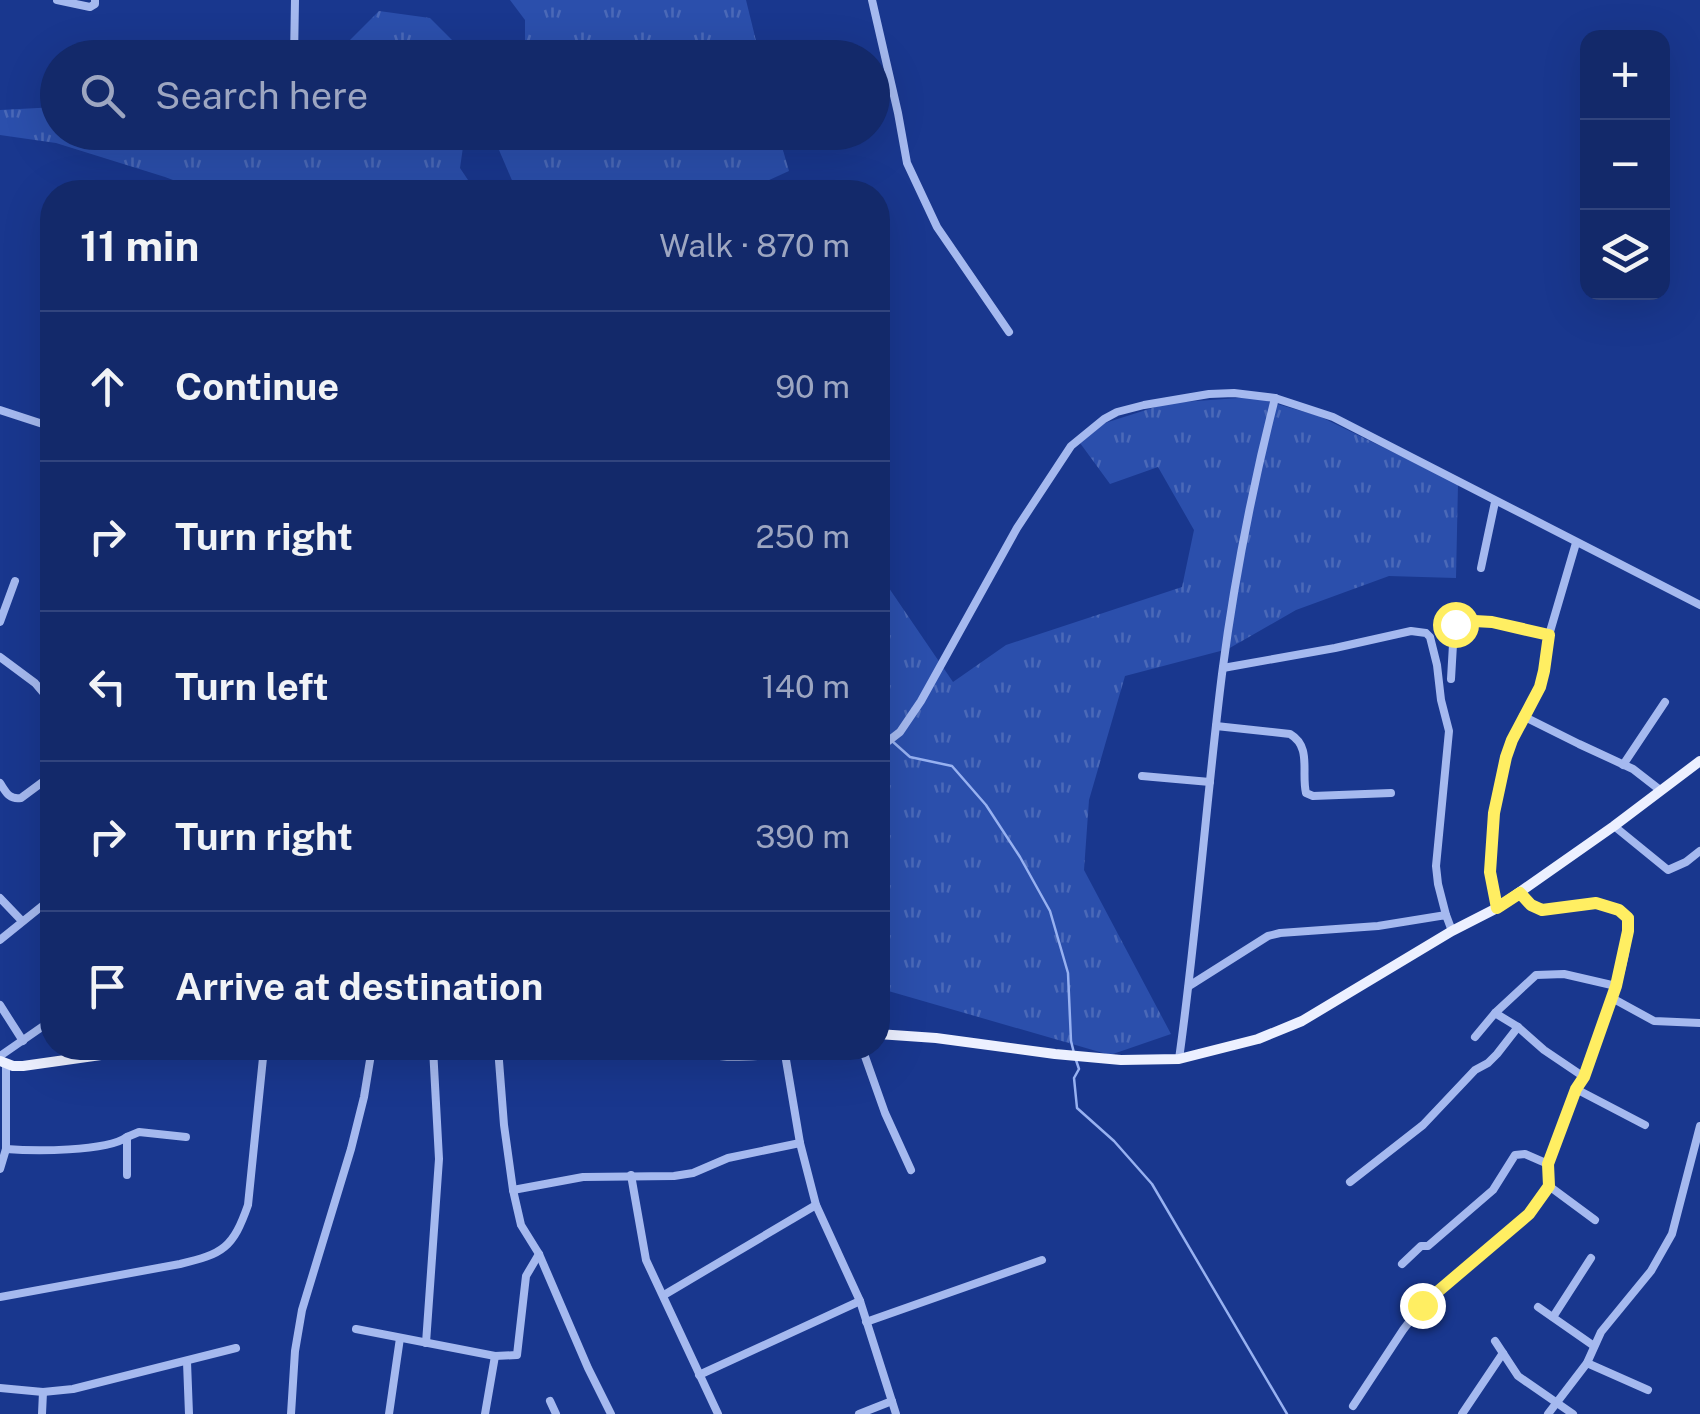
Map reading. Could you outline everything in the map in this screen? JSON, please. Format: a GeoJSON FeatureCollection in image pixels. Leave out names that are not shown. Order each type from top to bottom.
{"type":"FeatureCollection","features":[{"type":"Feature","properties":{"kind":"main road"},"geometry":{"type":"LineString","coordinates":[[890,1035],[1092,1058],[1179,1059],[1258,1039],[1302,1021],[1497,908],[1700,761]]}},
{"type":"Feature","properties":{"kind":"main road"},"geometry":{"type":"LineString","coordinates":[[2,1061],[22,1066],[65,1060]]}},
{"type":"Feature","properties":{"kind":"street"},"geometry":{"type":"LineString","coordinates":[[57,0],[90,7],[95,0]]}},
{"type":"Feature","properties":{"kind":"street"},"geometry":{"type":"LineString","coordinates":[[294,40],[295,0]]}},
{"type":"Feature","properties":{"kind":"street"},"geometry":{"type":"LineString","coordinates":[[872,0],[881,40]]}},
{"type":"Feature","properties":{"kind":"street"},"geometry":{"type":"LineString","coordinates":[[890,79],[907,162],[937,227],[1009,332]]}},
{"type":"Feature","properties":{"kind":"street"},"geometry":{"type":"LineString","coordinates":[[890,739],[900,732],[921,702],[1017,528],[1071,446],[1117,412],[1209,394],[1276,398],[1333,417],[1700,605]]}},
{"type":"Feature","properties":{"kind":"street"},"geometry":{"type":"LineString","coordinates":[[1179,1059],[1223,668],[1251,497],[1276,398]]}},
{"type":"Feature","properties":{"kind":"street"},"geometry":{"type":"LineString","coordinates":[[0,410],[40,423]]}},
{"type":"Feature","properties":{"kind":"street"},"geometry":{"type":"LineString","coordinates":[[1481,568],[1495,502]]}},
{"type":"Feature","properties":{"kind":"street"},"geometry":{"type":"LineString","coordinates":[[1497,908],[1490,872],[1494,813],[1506,757],[1540,687],[1549,635],[1576,543]]}},
{"type":"Feature","properties":{"kind":"street"},"geometry":{"type":"LineString","coordinates":[[0,622],[15,581]]}},
{"type":"Feature","properties":{"kind":"street"},"geometry":{"type":"LineString","coordinates":[[1451,678],[1457,620],[1492,622],[1549,635]]}},
{"type":"Feature","properties":{"kind":"street"},"geometry":{"type":"LineString","coordinates":[[1223,668],[1411,631],[1430,637],[1449,731],[1436,866],[1452,931]]}},
{"type":"Feature","properties":{"kind":"street"},"geometry":{"type":"LineString","coordinates":[[0,658],[40,690]]}},
{"type":"Feature","properties":{"kind":"street"},"geometry":{"type":"LineString","coordinates":[[1624,764],[1665,702]]}},
{"type":"Feature","properties":{"kind":"street"},"geometry":{"type":"LineString","coordinates":[[1523,716],[1624,764],[1660,790]]}},
{"type":"Feature","properties":{"kind":"street"},"geometry":{"type":"LineString","coordinates":[[1216,726],[1298,738],[1304,752],[1304,787],[1312,796],[1391,793]]}},
{"type":"Feature","properties":{"kind":"street"},"geometry":{"type":"LineString","coordinates":[[1142,776],[1210,782]]}},
{"type":"Feature","properties":{"kind":"street"},"geometry":{"type":"LineString","coordinates":[[0,783],[15,799],[40,784]]}},
{"type":"Feature","properties":{"kind":"street"},"geometry":{"type":"LineString","coordinates":[[1614,826],[1668,870],[1700,851]]}},
{"type":"Feature","properties":{"kind":"street"},"geometry":{"type":"LineString","coordinates":[[1354,1406],[1422,1305],[1529,1214],[1549,1186],[1548,1164],[1616,986],[1628,918],[1619,910],[1596,903],[1542,910],[1520,893]]}},
{"type":"Feature","properties":{"kind":"street"},"geometry":{"type":"LineString","coordinates":[[0,898],[22,920]]}},
{"type":"Feature","properties":{"kind":"street"},"geometry":{"type":"LineString","coordinates":[[0,940],[40,907]]}},
{"type":"Feature","properties":{"kind":"street"},"geometry":{"type":"LineString","coordinates":[[1189,986],[1268,936],[1446,915]]}},
{"type":"Feature","properties":{"kind":"street"},"geometry":{"type":"LineString","coordinates":[[1475,1036],[1536,975],[1564,974],[1616,986]]}},
{"type":"Feature","properties":{"kind":"street"},"geometry":{"type":"LineString","coordinates":[[1612,998],[1654,1021],[1700,1023]]}},
{"type":"Feature","properties":{"kind":"street"},"geometry":{"type":"LineString","coordinates":[[0,1006],[23,1040]]}},
{"type":"Feature","properties":{"kind":"street"},"geometry":{"type":"LineString","coordinates":[[1495,1013],[1584,1077]]}},
{"type":"Feature","properties":{"kind":"street"},"geometry":{"type":"LineString","coordinates":[[1350,1182],[1422,1126],[1474,1070],[1497,1054],[1518,1027]]}},
{"type":"Feature","properties":{"kind":"street"},"geometry":{"type":"LineString","coordinates":[[0,1169],[6,1149],[2,1061],[40,1028]]}},
{"type":"Feature","properties":{"kind":"street"},"geometry":{"type":"LineString","coordinates":[[0,1298],[180,1264],[224,1249],[240,1227],[248,1205],[263,1060]]}},
{"type":"Feature","properties":{"kind":"street"},"geometry":{"type":"LineString","coordinates":[[291,1414],[302,1310],[351,1148],[370,1060]]}},
{"type":"Feature","properties":{"kind":"street"},"geometry":{"type":"LineString","coordinates":[[426,1343],[439,1159],[434,1060]]}},
{"type":"Feature","properties":{"kind":"street"},"geometry":{"type":"LineString","coordinates":[[499,1060],[513,1190],[522,1224],[611,1414]]}},
{"type":"Feature","properties":{"kind":"street"},"geometry":{"type":"LineString","coordinates":[[786,1060],[800,1143],[816,1205],[860,1301],[896,1414]]}},
{"type":"Feature","properties":{"kind":"street"},"geometry":{"type":"LineString","coordinates":[[866,1060],[911,1170]]}},
{"type":"Feature","properties":{"kind":"street"},"geometry":{"type":"LineString","coordinates":[[1576,1089],[1645,1125]]}},
{"type":"Feature","properties":{"kind":"street"},"geometry":{"type":"LineString","coordinates":[[1548,1414],[1586,1363],[1602,1332],[1651,1271],[1672,1234],[1700,1126]]}},
{"type":"Feature","properties":{"kind":"street"},"geometry":{"type":"LineString","coordinates":[[6,1149],[77,1148],[120,1142],[139,1132],[186,1137]]}},
{"type":"Feature","properties":{"kind":"street"},"geometry":{"type":"LineString","coordinates":[[127,1175],[128,1137]]}},
{"type":"Feature","properties":{"kind":"street"},"geometry":{"type":"LineString","coordinates":[[513,1190],[583,1177],[674,1176],[728,1158],[800,1143]]}},
{"type":"Feature","properties":{"kind":"street"},"geometry":{"type":"LineString","coordinates":[[1402,1264],[1493,1190],[1515,1155],[1525,1154],[1548,1164]]}},
{"type":"Feature","properties":{"kind":"street"},"geometry":{"type":"LineString","coordinates":[[631,1175],[646,1260],[718,1414]]}},
{"type":"Feature","properties":{"kind":"street"},"geometry":{"type":"LineString","coordinates":[[1549,1186],[1595,1220]]}},
{"type":"Feature","properties":{"kind":"street"},"geometry":{"type":"LineString","coordinates":[[664,1295],[816,1205]]}},
{"type":"Feature","properties":{"kind":"street"},"geometry":{"type":"LineString","coordinates":[[356,1329],[495,1356],[517,1355],[526,1276],[539,1254]]}},
{"type":"Feature","properties":{"kind":"street"},"geometry":{"type":"LineString","coordinates":[[1553,1317],[1591,1258]]}},
{"type":"Feature","properties":{"kind":"street"},"geometry":{"type":"LineString","coordinates":[[866,1322],[1042,1260]]}},
{"type":"Feature","properties":{"kind":"street"},"geometry":{"type":"LineString","coordinates":[[698,1375],[860,1301]]}},
{"type":"Feature","properties":{"kind":"street"},"geometry":{"type":"LineString","coordinates":[[1538,1307],[1594,1346]]}},
{"type":"Feature","properties":{"kind":"street"},"geometry":{"type":"LineString","coordinates":[[389,1414],[400,1338]]}},
{"type":"Feature","properties":{"kind":"street"},"geometry":{"type":"LineString","coordinates":[[1495,1341],[1518,1376],[1573,1414]]}},
{"type":"Feature","properties":{"kind":"street"},"geometry":{"type":"LineString","coordinates":[[0,1388],[43,1392],[73,1389],[236,1348]]}},
{"type":"Feature","properties":{"kind":"street"},"geometry":{"type":"LineString","coordinates":[[1462,1414],[1504,1353]]}},
{"type":"Feature","properties":{"kind":"street"},"geometry":{"type":"LineString","coordinates":[[484,1414],[495,1356]]}},
{"type":"Feature","properties":{"kind":"street"},"geometry":{"type":"LineString","coordinates":[[187,1362],[189,1414]]}},
{"type":"Feature","properties":{"kind":"street"},"geometry":{"type":"LineString","coordinates":[[1586,1363],[1648,1390]]}},
{"type":"Feature","properties":{"kind":"street"},"geometry":{"type":"LineString","coordinates":[[42,1414],[43,1392]]}},
{"type":"Feature","properties":{"kind":"street"},"geometry":{"type":"LineString","coordinates":[[859,1414],[892,1400]]}},
{"type":"Feature","properties":{"kind":"street"},"geometry":{"type":"LineString","coordinates":[[550,1401],[556,1414]]}},
{"type":"Feature","properties":{"kind":"green space"},"geometry":{"type":"Polygon","coordinates":[[[510,0],[746,0],[756,40],[525,40],[525,20],[510,0]]]}},
{"type":"Feature","properties":{"kind":"green space"},"geometry":{"type":"Polygon","coordinates":[[[379,11],[430,18],[452,40],[350,40],[379,11]]]}},
{"type":"Feature","properties":{"kind":"green space"},"geometry":{"type":"Polygon","coordinates":[[[40,108],[40,141],[0,135],[0,110],[40,108]]]}},
{"type":"Feature","properties":{"kind":"green space"},"geometry":{"type":"Polygon","coordinates":[[[78,150],[463,150],[460,168],[468,180],[173,180],[78,150]]]}},
{"type":"Feature","properties":{"kind":"green space"},"geometry":{"type":"Polygon","coordinates":[[[499,150],[783,150],[789,171],[769,180],[512,180],[499,150]]]}},
{"type":"Feature","properties":{"kind":"green space"},"geometry":{"type":"Polygon","coordinates":[[[1253,397],[1319,416],[1458,484],[1456,578],[1389,576],[1296,610],[1228,649],[1125,676],[1089,800],[1084,870],[1171,1034],[1110,1055],[890,991],[890,590],[953,682],[1006,645],[1182,587],[1194,530],[1158,467],[1110,484],[1080,443],[1105,423],[1168,403],[1253,397]]]}},
{"type":"Feature","properties":{"kind":"waterway"},"geometry":{"type":"LineString","coordinates":[[892,741],[910,757],[952,766],[986,805],[1020,857],[1050,911],[1068,973],[1074,1053]]}},
{"type":"Feature","properties":{"kind":"waterway"},"geometry":{"type":"LineString","coordinates":[[1076,1060],[1077,1108],[1114,1141],[1152,1184],[1287,1414]]}},
{"type":"Feature","properties":{"kind":"route"},"geometry":{"type":"LineString","coordinates":[[1422,1305],[1529,1214],[1549,1186],[1548,1164],[1612,998],[1628,931],[1628,918],[1619,910],[1596,903],[1542,910],[1520,893],[1497,908],[1490,880],[1494,813],[1512,740],[1540,687],[1549,635],[1492,622],[1457,620],[1455,624]]}}]}
